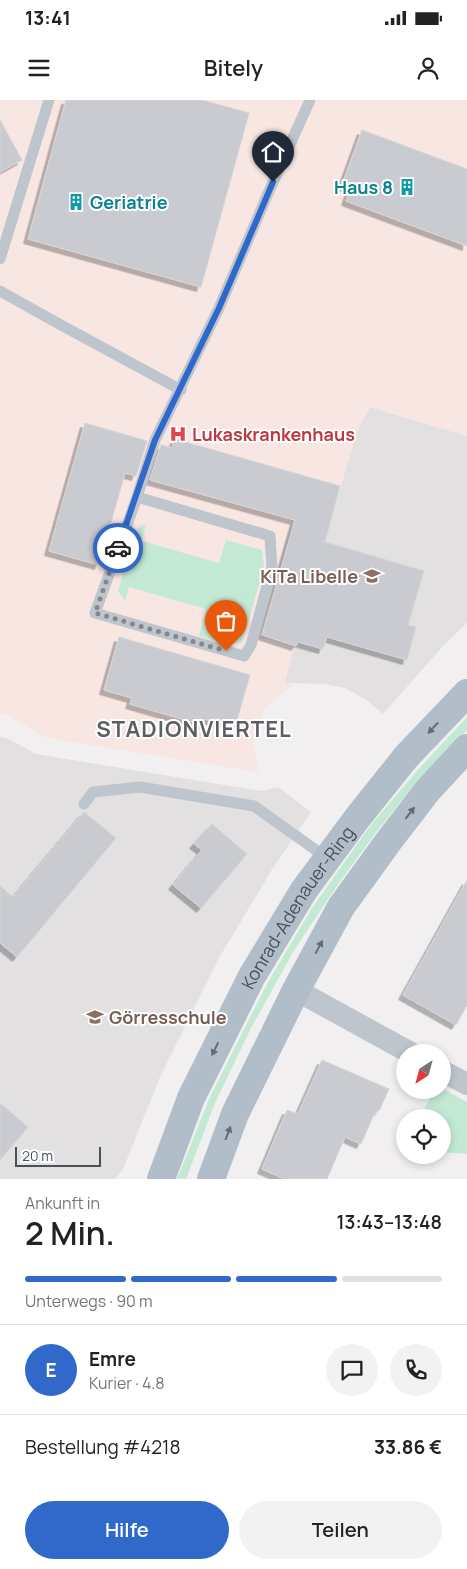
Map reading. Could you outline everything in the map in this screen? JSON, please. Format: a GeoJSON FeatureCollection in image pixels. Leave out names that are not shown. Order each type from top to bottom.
{"type":"FeatureCollection","features":[{"type":"Feature","properties":{"kind":"main road","name":"Konrad-Adenauer-Ring"},"geometry":{"type":"LineString","coordinates":[[161,1179],[191,1098],[252,976],[304,890],[358,817],[406,757],[467,693]]}},
{"type":"Feature","properties":{"kind":"main road","name":"Konrad-Adenauer-Ring"},"geometry":{"type":"LineString","coordinates":[[211,1179],[235,1114],[296,990],[341,907],[428,790],[467,748]]}},
{"type":"Feature","properties":{"kind":"street"},"geometry":{"type":"LineString","coordinates":[[296,990],[396,1045]]}},
{"type":"Feature","properties":{"kind":"street"},"geometry":{"type":"LineString","coordinates":[[451,1075],[467,1084]]}},
{"type":"Feature","properties":{"kind":"lane"},"geometry":{"type":"LineString","coordinates":[[0,260],[49,100]]}},
{"type":"Feature","properties":{"kind":"lane"},"geometry":{"type":"LineString","coordinates":[[137,497],[270,536],[272,568],[251,645],[244,656],[95,613],[137,497],[155,440],[219,308],[310,100]]}},
{"type":"Feature","properties":{"kind":"lane"},"geometry":{"type":"LineString","coordinates":[[0,291],[180,390]]}},
{"type":"Feature","properties":{"kind":"lane"},"geometry":{"type":"LineString","coordinates":[[84,804],[93,792],[140,787],[254,806],[327,858]]}},
{"type":"Feature","properties":{"kind":"shaded area","name":"Lukaskrankenhaus"},"geometry":{"type":"Polygon","coordinates":[[[0,100],[467,100],[467,436],[370,407],[357,431],[328,530],[292,520],[260,637],[294,647],[285,683],[294,684],[264,709],[253,740],[258,772],[47,738],[7,715],[0,714],[0,100]]]}},
{"type":"Feature","properties":{"kind":"shaded area","name":"KiTa Libelle"},"geometry":{"type":"Polygon","coordinates":[[[370,407],[467,436],[467,623],[444,645],[383,714],[365,699],[345,688],[325,684],[285,683],[260,637],[292,520],[328,530],[357,431],[370,407]]]}},
{"type":"Feature","properties":{"kind":"shaded area","name":"Görresschule"},"geometry":{"type":"Polygon","coordinates":[[[0,737],[7,738],[36,754],[261,791],[278,787],[311,812],[271,871],[219,958],[160,1077],[123,1169],[115,1179],[0,1179],[0,737]]]}},
{"type":"Feature","properties":{"kind":"green space"},"geometry":{"type":"Polygon","coordinates":[[[141,525],[146,525],[142,541],[219,563],[226,540],[262,550],[264,567],[242,643],[221,643],[199,636],[206,609],[129,587],[125,601],[118,591],[136,532],[141,525]]]}},
{"type":"Feature","properties":{"kind":"green space"},"geometry":{"type":"Polygon","coordinates":[[[467,717],[467,730],[420,778],[377,831],[296,947],[251,1028],[215,1103],[186,1179],[177,1179],[210,1097],[268,982],[312,908],[370,826],[416,772],[467,717]]]}},
{"type":"Feature","properties":{"kind":"green space"},"geometry":{"type":"Polygon","coordinates":[[[451,1093],[467,1102],[467,1154],[451,1153],[451,1109],[425,1109],[429,1099],[451,1099],[451,1093]]]}},
{"type":"Feature","properties":{"kind":"building","name":"Geriatrie"},"geometry":{"type":"Polygon","coordinates":[[[66,100],[202,100],[249,113],[201,287],[28,239],[66,100]]]}},
{"type":"Feature","properties":{"kind":"building"},"geometry":{"type":"Polygon","coordinates":[[[0,120],[22,160],[0,172],[0,120]]]}},
{"type":"Feature","properties":{"kind":"building","name":"Haus 8"},"geometry":{"type":"Polygon","coordinates":[[[362,130],[467,169],[467,246],[346,201],[350,189],[342,185],[362,130]]]}},
{"type":"Feature","properties":{"kind":"building"},"geometry":{"type":"Polygon","coordinates":[[[85,423],[147,441],[136,476],[125,473],[99,565],[49,551],[85,423]]]}},
{"type":"Feature","properties":{"kind":"building"},"geometry":{"type":"Polygon","coordinates":[[[175,439],[340,486],[325,542],[424,571],[408,625],[416,627],[407,660],[327,637],[323,649],[298,642],[296,646],[262,635],[295,520],[150,480],[161,445],[172,448],[175,439]]]}},
{"type":"Feature","properties":{"kind":"building"},"geometry":{"type":"Polygon","coordinates":[[[119,637],[250,675],[235,727],[205,719],[203,725],[130,704],[132,698],[104,690],[119,637]]]}},
{"type":"Feature","properties":{"kind":"building"},"geometry":{"type":"Polygon","coordinates":[[[84,812],[116,838],[17,957],[0,943],[0,886],[13,897],[84,812]]]}},
{"type":"Feature","properties":{"kind":"building"},"geometry":{"type":"Polygon","coordinates":[[[212,824],[247,854],[201,908],[173,885],[202,850],[194,844],[212,824]]]}},
{"type":"Feature","properties":{"kind":"building"},"geometry":{"type":"Polygon","coordinates":[[[467,880],[467,1005],[456,1025],[403,995],[467,880]]]}},
{"type":"Feature","properties":{"kind":"building"},"geometry":{"type":"Polygon","coordinates":[[[322,1060],[389,1089],[379,1111],[376,1110],[361,1144],[345,1137],[327,1179],[285,1179],[262,1169],[287,1110],[298,1114],[322,1060]]]}},
{"type":"Feature","properties":{"kind":"building"},"geometry":{"type":"Polygon","coordinates":[[[0,1103],[28,1127],[0,1160],[0,1103]]]}},
{"type":"Feature","properties":{"kind":"way so far"},"geometry":{"type":"LineString","coordinates":[[118,548],[95,613],[226,651]]}},
{"type":"Feature","properties":{"kind":"place","name":"Haus 8"},"geometry":{"type":"Point","coordinates":[407,187]}},
{"type":"Feature","properties":{"kind":"place","name":"Geriatrie"},"geometry":{"type":"Point","coordinates":[76,202]}},
{"type":"Feature","properties":{"kind":"place","name":"Lukaskrankenhaus"},"geometry":{"type":"Point","coordinates":[178,434]}},
{"type":"Feature","properties":{"kind":"place","name":"KiTa Libelle"},"geometry":{"type":"Point","coordinates":[372,576]}},
{"type":"Feature","properties":{"kind":"place","name":"Görresschule"},"geometry":{"type":"Point","coordinates":[95,1017]}},
{"type":"Feature","properties":{"kind":"district","name":"STADIONVIERTEL"},"geometry":{"type":"Point","coordinates":[194,729]}},
{"type":"Feature","properties":{"kind":"route"},"geometry":{"type":"LineString","coordinates":[[118,548],[155,440],[219,308],[273,182]]}}]}
